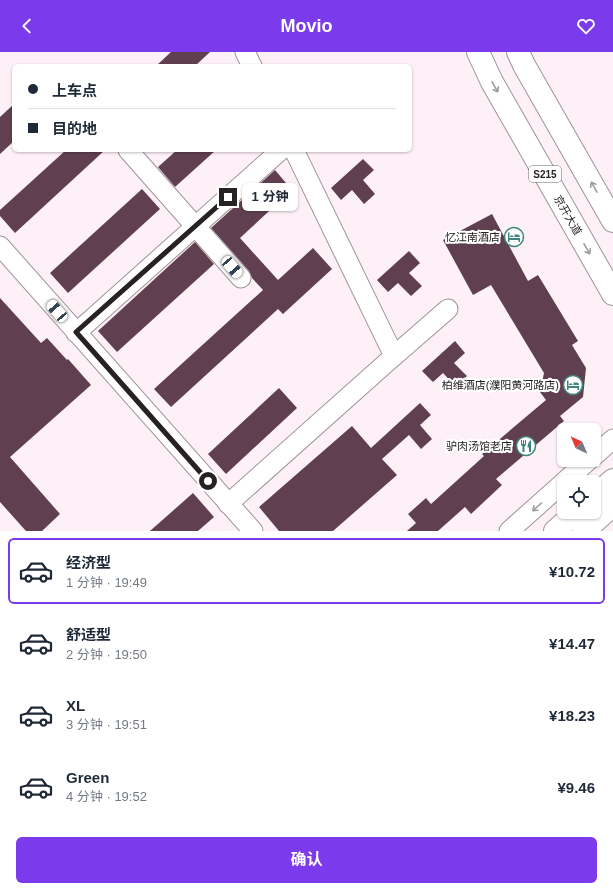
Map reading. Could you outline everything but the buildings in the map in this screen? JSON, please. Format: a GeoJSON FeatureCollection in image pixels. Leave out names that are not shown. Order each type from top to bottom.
{"type":"FeatureCollection","features":[{"type":"Feature","properties":{"kind":"main road","name":"京开大道"},"geometry":{"type":"LineString","coordinates":[[478,52],[492,82],[613,294]]}},
{"type":"Feature","properties":{"kind":"main road"},"geometry":{"type":"LineString","coordinates":[[518,52],[613,221]]}},
{"type":"Feature","properties":{"kind":"main road"},"geometry":{"type":"LineString","coordinates":[[601,491],[613,480]]}},
{"type":"Feature","properties":{"kind":"main road"},"geometry":{"type":"LineString","coordinates":[[584,531],[613,505]]}},
{"type":"Feature","properties":{"kind":"main road"},"geometry":{"type":"LineString","coordinates":[[555,531],[569,519]]}},
{"type":"Feature","properties":{"kind":"street"},"geometry":{"type":"LineString","coordinates":[[245,52],[251,64]]}},
{"type":"Feature","properties":{"kind":"street"},"geometry":{"type":"LineString","coordinates":[[130,152],[242,278]]}},
{"type":"Feature","properties":{"kind":"street"},"geometry":{"type":"LineString","coordinates":[[76,332],[279,152]]}},
{"type":"Feature","properties":{"kind":"street"},"geometry":{"type":"LineString","coordinates":[[295,152],[394,356]]}},
{"type":"Feature","properties":{"kind":"street"},"geometry":{"type":"LineString","coordinates":[[0,246],[253,531]]}},
{"type":"Feature","properties":{"kind":"street"},"geometry":{"type":"LineString","coordinates":[[228,504],[448,309]]}},
{"type":"Feature","properties":{"kind":"street"},"geometry":{"type":"LineString","coordinates":[[601,450],[613,439]]}},
{"type":"Feature","properties":{"kind":"street"},"geometry":{"type":"LineString","coordinates":[[572,475],[581,467]]}},
{"type":"Feature","properties":{"kind":"street"},"geometry":{"type":"LineString","coordinates":[[509,531],[557,488]]}},
{"type":"Feature","properties":{"kind":"place","name":"忆江南酒店"},"geometry":{"type":"Point","coordinates":[514,237]}},
{"type":"Feature","properties":{"kind":"place","name":"柏维酒店(濮阳黄河路店)"},"geometry":{"type":"Point","coordinates":[573,385]}},
{"type":"Feature","properties":{"kind":"place","name":"驴肉汤馆老店"},"geometry":{"type":"Point","coordinates":[526,446]}},
{"type":"Feature","properties":{"kind":"route"},"geometry":{"type":"LineString","coordinates":[[208,481],[76,332],[228,197]]}}]}
